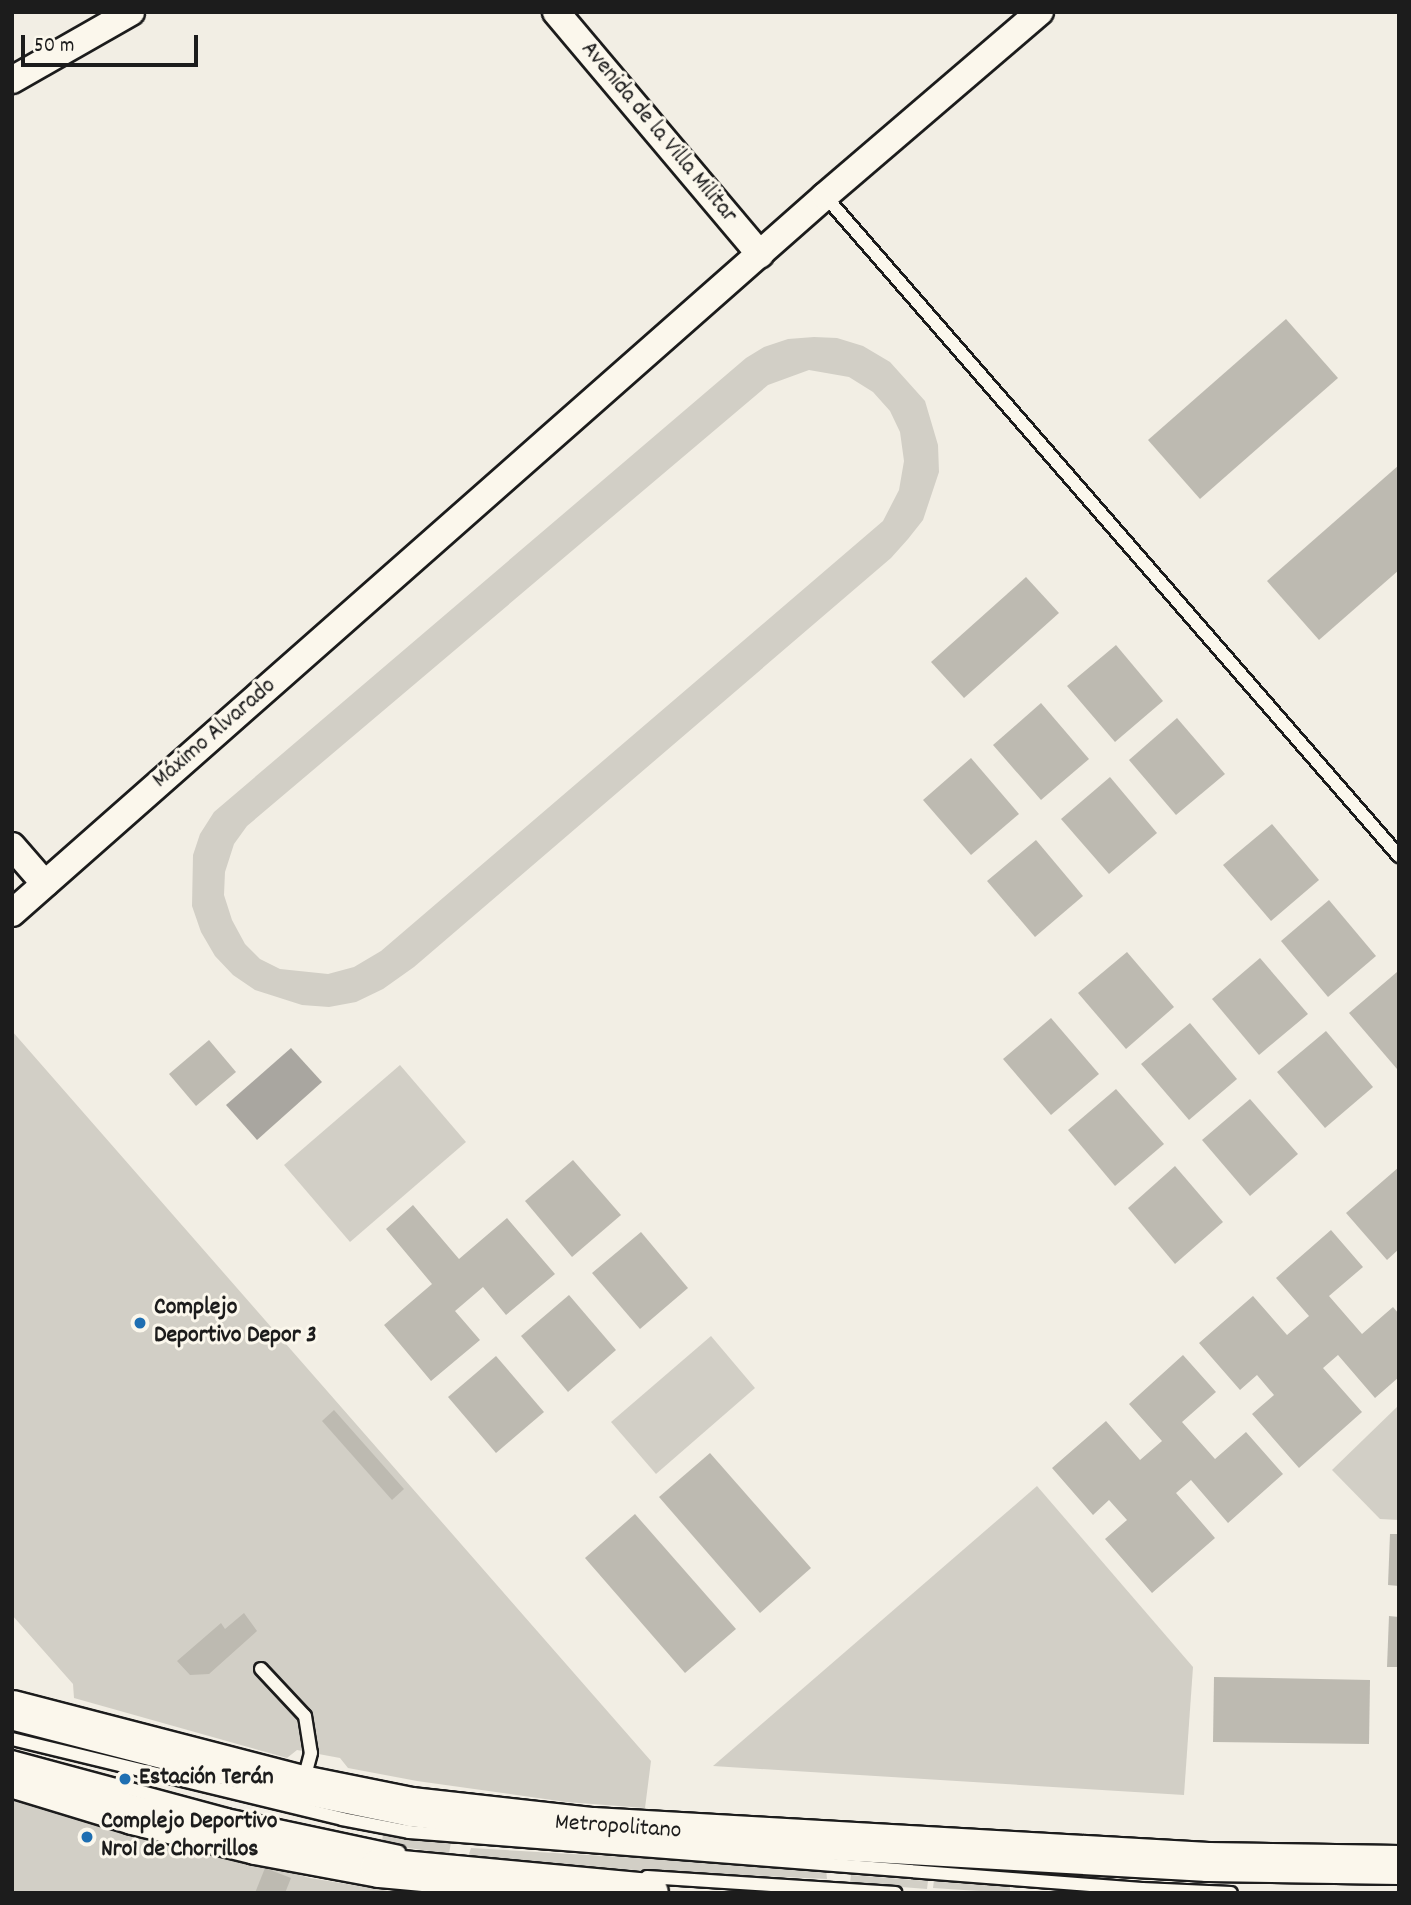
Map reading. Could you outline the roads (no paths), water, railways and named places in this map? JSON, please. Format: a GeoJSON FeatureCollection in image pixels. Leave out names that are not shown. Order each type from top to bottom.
{"type":"FeatureCollection","features":[{"type":"Feature","properties":{"kind":"main road"},"geometry":{"type":"LineString","coordinates":[[12,1710],[303,1785],[411,1807],[593,1827],[1208,1862],[1399,1865]]}},
{"type":"Feature","properties":{"kind":"main road"},"geometry":{"type":"LineString","coordinates":[[12,1778],[133,1815],[243,1842],[380,1868],[642,1885]]}},
{"type":"Feature","properties":{"kind":"street"},"geometry":{"type":"LineString","coordinates":[[12,80],[131,12]]}},
{"type":"Feature","properties":{"kind":"street","name":"Avenida de la Villa Militar"},"geometry":{"type":"LineString","coordinates":[[556,12],[760,254]]}},
{"type":"Feature","properties":{"kind":"street","name":"Máximo Alvarado"},"geometry":{"type":"LineString","coordinates":[[12,912],[825,197],[1040,12]]}},
{"type":"Feature","properties":{"kind":"street"},"geometry":{"type":"LineString","coordinates":[[12,846],[44,884]]}},
{"type":"Feature","properties":{"kind":"lane"},"geometry":{"type":"LineString","coordinates":[[825,197],[1399,856]]}},
{"type":"Feature","properties":{"kind":"lane"},"geometry":{"type":"LineString","coordinates":[[261,1669],[305,1716],[311,1753],[303,1785]]}},
{"type":"Feature","properties":{"kind":"lane","name":"Metropolitano"},"geometry":{"type":"LineString","coordinates":[[12,1739],[342,1819],[409,1832],[1142,1889],[1231,1893]]}},
{"type":"Feature","properties":{"kind":"lane"},"geometry":{"type":"LineString","coordinates":[[12,1757],[227,1815],[410,1855]]}},
{"type":"Feature","properties":{"kind":"lane","name":"Metropolitano"},"geometry":{"type":"LineString","coordinates":[[449,1860],[608,1875]]}},
{"type":"Feature","properties":{"kind":"lane","name":"Metropolitano"},"geometry":{"type":"LineString","coordinates":[[642,1885],[895,1893]]}},
{"type":"Feature","properties":{"kind":"place","name":"Complejo Deportivo Depor 3"},"geometry":{"type":"Point","coordinates":[140,1323]}},
{"type":"Feature","properties":{"kind":"place","name":"Estación Terán"},"geometry":{"type":"Point","coordinates":[125,1779]}},
{"type":"Feature","properties":{"kind":"place","name":"Complejo Deportivo Nro1 de Chorrillos"},"geometry":{"type":"Point","coordinates":[87,1837]}}]}
